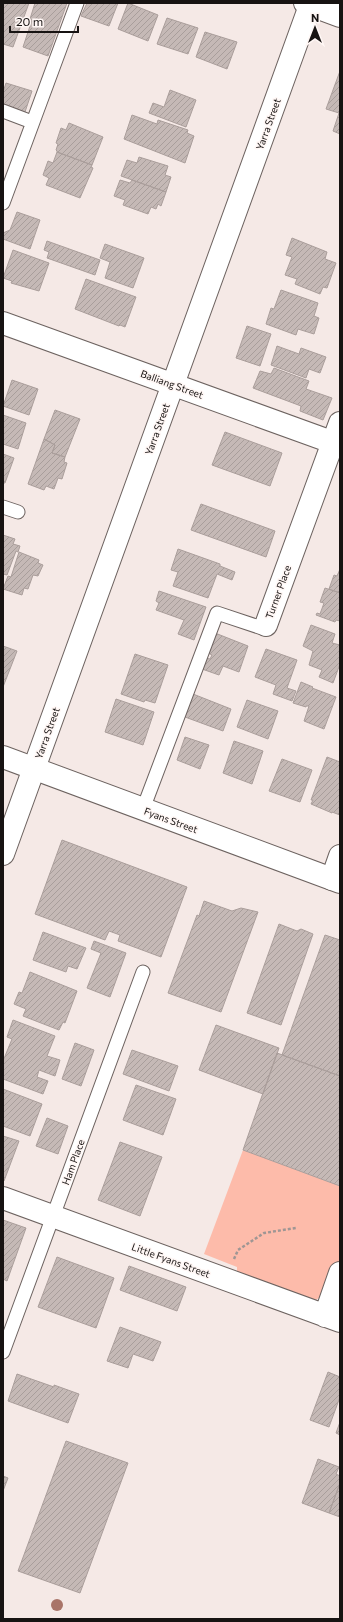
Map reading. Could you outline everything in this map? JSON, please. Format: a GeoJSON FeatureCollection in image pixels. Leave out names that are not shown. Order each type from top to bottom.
{"type":"FeatureCollection","features":[{"type":"Feature","properties":{"kind":"street"},"geometry":{"type":"LineString","coordinates":[[309,4],[340,16]]}},
{"type":"Feature","properties":{"kind":"street","name":"Yarra Street"},"geometry":{"type":"LineString","coordinates":[[3,854],[309,4]]}},
{"type":"Feature","properties":{"kind":"street","name":"Balliang Street"},"geometry":{"type":"LineString","coordinates":[[4,328],[173,385],[338,437]]}},
{"type":"Feature","properties":{"kind":"street","name":"Turner Place"},"geometry":{"type":"LineString","coordinates":[[266,625],[338,437]]}},
{"type":"Feature","properties":{"kind":"street","name":"Fyans Street"},"geometry":{"type":"LineString","coordinates":[[3,757],[336,881]]}},
{"type":"Feature","properties":{"kind":"street"},"geometry":{"type":"LineString","coordinates":[[336,881],[340,856]]}},
{"type":"Feature","properties":{"kind":"street","name":"Little Fyans Street"},"geometry":{"type":"LineString","coordinates":[[3,1198],[332,1318]]}},
{"type":"Feature","properties":{"kind":"street"},"geometry":{"type":"LineString","coordinates":[[332,1318],[340,1273]]}},
{"type":"Feature","properties":{"kind":"lane"},"geometry":{"type":"LineString","coordinates":[[3,203],[77,3]]}},
{"type":"Feature","properties":{"kind":"lane"},"geometry":{"type":"LineString","coordinates":[[3,111],[32,122]]}},
{"type":"Feature","properties":{"kind":"lane"},"geometry":{"type":"LineString","coordinates":[[3,507],[18,512]]}},
{"type":"Feature","properties":{"kind":"lane","name":"Turner Place"},"geometry":{"type":"LineString","coordinates":[[143,809],[217,613],[265,629],[266,625]]}},
{"type":"Feature","properties":{"kind":"lane","name":"Ham Place"},"geometry":{"type":"LineString","coordinates":[[3,1352],[143,972]]}},
{"type":"Feature","properties":{"kind":"path"},"geometry":{"type":"LineString","coordinates":[[226,1280],[238,1250],[264,1233],[296,1228]]}},
{"type":"Feature","properties":{"kind":"shaded area"},"geometry":{"type":"Polygon","coordinates":[[[243,1150],[340,1186],[340,1259],[327,1293],[314,1301],[237,1273],[237,1267],[204,1254],[243,1150]]]}},
{"type":"Feature","properties":{"kind":"building"},"geometry":{"type":"Polygon","coordinates":[[[3,3],[29,3],[13,47],[3,44],[3,3]]]}},
{"type":"Feature","properties":{"kind":"building"},"geometry":{"type":"Polygon","coordinates":[[[35,3],[67,3],[48,56],[23,47],[32,20],[30,19],[35,3]]]}},
{"type":"Feature","properties":{"kind":"building"},"geometry":{"type":"Polygon","coordinates":[[[87,3],[118,3],[109,26],[81,16],[87,3]]]}},
{"type":"Feature","properties":{"kind":"building"},"geometry":{"type":"Polygon","coordinates":[[[128,3],[158,15],[148,41],[118,29],[128,3]]]}},
{"type":"Feature","properties":{"kind":"building"},"geometry":{"type":"Polygon","coordinates":[[[167,18],[198,28],[188,54],[157,44],[167,18]]]}},
{"type":"Feature","properties":{"kind":"building"},"geometry":{"type":"Polygon","coordinates":[[[205,32],[237,42],[227,69],[196,57],[205,32]]]}},
{"type":"Feature","properties":{"kind":"building"},"geometry":{"type":"Polygon","coordinates":[[[340,71],[340,134],[333,131],[339,113],[326,109],[340,71]]]}},
{"type":"Feature","properties":{"kind":"building"},"geometry":{"type":"Polygon","coordinates":[[[6,83],[32,91],[24,115],[3,107],[3,92],[6,83]]]}},
{"type":"Feature","properties":{"kind":"building"},"geometry":{"type":"Polygon","coordinates":[[[170,90],[196,100],[186,127],[149,113],[153,103],[164,107],[170,90]]]}},
{"type":"Feature","properties":{"kind":"building"},"geometry":{"type":"Polygon","coordinates":[[[132,115],[157,124],[158,120],[188,130],[187,133],[194,136],[185,163],[124,139],[132,115]]]}},
{"type":"Feature","properties":{"kind":"building"},"geometry":{"type":"Polygon","coordinates":[[[69,123],[103,137],[92,165],[57,152],[56,150],[58,144],[56,143],[61,128],[66,130],[69,123]]]}},
{"type":"Feature","properties":{"kind":"building"},"geometry":{"type":"Polygon","coordinates":[[[57,152],[92,165],[91,167],[93,168],[80,198],[46,185],[49,178],[43,175],[48,161],[53,163],[57,152]]]}},
{"type":"Feature","properties":{"kind":"building"},"geometry":{"type":"Polygon","coordinates":[[[139,157],[168,166],[165,175],[171,177],[166,192],[121,176],[127,160],[137,163],[139,157]]]}},
{"type":"Feature","properties":{"kind":"building"},"geometry":{"type":"Polygon","coordinates":[[[120,180],[130,183],[132,180],[166,192],[161,206],[158,204],[156,209],[151,207],[148,214],[123,205],[125,200],[114,196],[120,180]]]}},
{"type":"Feature","properties":{"kind":"building"},"geometry":{"type":"Polygon","coordinates":[[[17,212],[40,220],[30,249],[3,239],[3,233],[10,230],[17,212]]]}},
{"type":"Feature","properties":{"kind":"building"},"geometry":{"type":"Polygon","coordinates":[[[292,238],[327,252],[325,259],[336,263],[327,288],[323,287],[320,294],[295,284],[297,279],[285,275],[292,257],[286,255],[292,238]]]}},
{"type":"Feature","properties":{"kind":"building"},"geometry":{"type":"Polygon","coordinates":[[[47,241],[100,260],[95,275],[47,258],[49,252],[44,250],[47,241]]]}},
{"type":"Feature","properties":{"kind":"building"},"geometry":{"type":"Polygon","coordinates":[[[105,244],[144,258],[133,288],[105,278],[110,262],[100,258],[105,244]]]}},
{"type":"Feature","properties":{"kind":"building"},"geometry":{"type":"Polygon","coordinates":[[[13,250],[49,263],[39,291],[11,283],[12,281],[3,278],[13,250]]]}},
{"type":"Feature","properties":{"kind":"building"},"geometry":{"type":"Polygon","coordinates":[[[86,279],[136,297],[125,327],[75,309],[86,279]]]}},
{"type":"Feature","properties":{"kind":"building"},"geometry":{"type":"Polygon","coordinates":[[[281,290],[318,303],[314,316],[319,318],[314,334],[298,329],[296,335],[266,324],[271,308],[274,309],[281,290]]]}},
{"type":"Feature","properties":{"kind":"building"},"geometry":{"type":"Polygon","coordinates":[[[247,326],[271,334],[260,366],[236,358],[247,326]]]}},
{"type":"Feature","properties":{"kind":"building"},"geometry":{"type":"Polygon","coordinates":[[[277,346],[299,354],[301,348],[326,357],[320,373],[309,369],[306,378],[271,365],[277,346]]]}},
{"type":"Feature","properties":{"kind":"building"},"geometry":{"type":"Polygon","coordinates":[[[274,368],[309,381],[306,389],[332,398],[323,420],[300,411],[301,406],[253,388],[260,371],[271,374],[274,368]]]}},
{"type":"Feature","properties":{"kind":"building"},"geometry":{"type":"Polygon","coordinates":[[[12,380],[38,389],[29,415],[3,406],[12,380]]]}},
{"type":"Feature","properties":{"kind":"building"},"geometry":{"type":"Polygon","coordinates":[[[55,410],[80,419],[65,457],[52,453],[55,445],[44,439],[55,410]]]}},
{"type":"Feature","properties":{"kind":"building"},"geometry":{"type":"Polygon","coordinates":[[[3,415],[26,423],[18,449],[3,444],[3,415]]]}},
{"type":"Feature","properties":{"kind":"building"},"geometry":{"type":"Polygon","coordinates":[[[225,432],[282,453],[270,486],[212,465],[225,432]]]}},
{"type":"Feature","properties":{"kind":"building"},"geometry":{"type":"Polygon","coordinates":[[[44,439],[55,445],[52,453],[65,457],[64,462],[67,463],[62,479],[58,478],[54,489],[46,486],[44,490],[28,484],[44,439]]]}},
{"type":"Feature","properties":{"kind":"building"},"geometry":{"type":"Polygon","coordinates":[[[3,454],[14,458],[5,483],[3,483],[3,454]]]}},
{"type":"Feature","properties":{"kind":"building"},"geometry":{"type":"Polygon","coordinates":[[[201,504],[275,531],[266,557],[191,530],[201,504]]]}},
{"type":"Feature","properties":{"kind":"building"},"geometry":{"type":"Polygon","coordinates":[[[3,535],[15,539],[13,544],[20,546],[18,552],[16,551],[7,575],[3,574],[3,535]]]}},
{"type":"Feature","properties":{"kind":"building"},"geometry":{"type":"Polygon","coordinates":[[[178,549],[220,564],[220,566],[235,572],[232,580],[217,574],[208,598],[173,586],[178,572],[171,570],[178,549]]]}},
{"type":"Feature","properties":{"kind":"building"},"geometry":{"type":"Polygon","coordinates":[[[19,552],[39,560],[38,563],[43,565],[38,576],[33,575],[28,589],[24,588],[22,595],[3,589],[8,576],[11,577],[19,552]]]}},
{"type":"Feature","properties":{"kind":"building"},"geometry":{"type":"Polygon","coordinates":[[[340,569],[340,593],[329,589],[334,575],[337,576],[340,569]]]}},
{"type":"Feature","properties":{"kind":"building"},"geometry":{"type":"Polygon","coordinates":[[[325,588],[340,593],[340,621],[336,620],[335,622],[316,615],[317,613],[320,614],[324,603],[320,602],[325,588]]]}},
{"type":"Feature","properties":{"kind":"building"},"geometry":{"type":"Polygon","coordinates":[[[159,591],[206,607],[194,640],[178,634],[184,620],[156,610],[159,603],[156,601],[159,591]]]}},
{"type":"Feature","properties":{"kind":"building"},"geometry":{"type":"Polygon","coordinates":[[[311,625],[335,634],[332,643],[340,645],[340,664],[333,683],[319,677],[322,670],[309,665],[313,651],[303,646],[311,625]]]}},
{"type":"Feature","properties":{"kind":"building"},"geometry":{"type":"Polygon","coordinates":[[[215,633],[248,646],[239,672],[223,666],[219,675],[202,669],[206,658],[210,659],[212,655],[208,653],[215,633]]]}},
{"type":"Feature","properties":{"kind":"building"},"geometry":{"type":"Polygon","coordinates":[[[3,646],[17,651],[3,687],[3,646]]]}},
{"type":"Feature","properties":{"kind":"building"},"geometry":{"type":"Polygon","coordinates":[[[266,649],[297,660],[287,688],[296,691],[292,701],[273,694],[276,685],[255,677],[266,649]]]}},
{"type":"Feature","properties":{"kind":"building"},"geometry":{"type":"Polygon","coordinates":[[[135,654],[168,665],[155,703],[145,700],[144,702],[121,694],[135,654]]]}},
{"type":"Feature","properties":{"kind":"building"},"geometry":{"type":"Polygon","coordinates":[[[301,682],[336,697],[324,729],[304,721],[309,706],[306,707],[293,703],[301,682]]]}},
{"type":"Feature","properties":{"kind":"building"},"geometry":{"type":"Polygon","coordinates":[[[193,694],[231,709],[223,731],[185,717],[193,694]]]}},
{"type":"Feature","properties":{"kind":"building"},"geometry":{"type":"Polygon","coordinates":[[[116,699],[154,712],[143,745],[105,732],[116,699]]]}},
{"type":"Feature","properties":{"kind":"building"},"geometry":{"type":"Polygon","coordinates":[[[247,700],[278,711],[268,739],[237,727],[247,700]]]}},
{"type":"Feature","properties":{"kind":"building"},"geometry":{"type":"Polygon","coordinates":[[[185,737],[209,745],[200,769],[177,760],[185,737]]]}},
{"type":"Feature","properties":{"kind":"building"},"geometry":{"type":"Polygon","coordinates":[[[234,741],[263,751],[252,784],[223,773],[234,741]]]}},
{"type":"Feature","properties":{"kind":"building"},"geometry":{"type":"Polygon","coordinates":[[[327,757],[340,762],[340,815],[311,804],[313,800],[311,800],[327,757]]]}},
{"type":"Feature","properties":{"kind":"building"},"geometry":{"type":"Polygon","coordinates":[[[282,759],[312,770],[300,802],[269,791],[282,759]]]}},
{"type":"Feature","properties":{"kind":"building"},"geometry":{"type":"Polygon","coordinates":[[[62,840],[187,887],[161,957],[118,941],[120,935],[109,931],[105,940],[35,914],[62,840]]]}},
{"type":"Feature","properties":{"kind":"building"},"geometry":{"type":"Polygon","coordinates":[[[204,901],[232,911],[241,908],[258,912],[221,1012],[168,993],[197,915],[199,916],[204,901]]]}},
{"type":"Feature","properties":{"kind":"building"},"geometry":{"type":"Polygon","coordinates":[[[279,924],[297,931],[301,929],[313,934],[281,1025],[247,1013],[279,924]]]}},
{"type":"Feature","properties":{"kind":"building"},"geometry":{"type":"Polygon","coordinates":[[[43,932],[86,948],[77,969],[68,966],[66,972],[33,960],[43,932]]]}},
{"type":"Feature","properties":{"kind":"building"},"geometry":{"type":"Polygon","coordinates":[[[325,935],[340,940],[340,1076],[282,1055],[325,935]]]}},
{"type":"Feature","properties":{"kind":"building"},"geometry":{"type":"Polygon","coordinates":[[[94,941],[126,953],[110,997],[87,988],[101,953],[91,949],[94,941]]]}},
{"type":"Feature","properties":{"kind":"building"},"geometry":{"type":"Polygon","coordinates":[[[30,972],[77,991],[65,1023],[63,1022],[59,1030],[23,1016],[26,1009],[14,1004],[19,992],[22,993],[30,972]]]}},
{"type":"Feature","properties":{"kind":"building"},"geometry":{"type":"Polygon","coordinates":[[[13,1020],[55,1036],[47,1056],[60,1060],[55,1076],[39,1070],[37,1077],[48,1081],[43,1094],[3,1079],[3,1061],[12,1039],[7,1037],[13,1020]]]}},
{"type":"Feature","properties":{"kind":"building"},"geometry":{"type":"Polygon","coordinates":[[[216,1025],[279,1048],[263,1094],[199,1070],[216,1025]]]}},
{"type":"Feature","properties":{"kind":"building"},"geometry":{"type":"Polygon","coordinates":[[[75,1043],[94,1050],[81,1086],[62,1079],[75,1043]]]}},
{"type":"Feature","properties":{"kind":"building"},"geometry":{"type":"Polygon","coordinates":[[[132,1050],[178,1066],[169,1091],[123,1074],[132,1050]]]}},
{"type":"Feature","properties":{"kind":"building"},"geometry":{"type":"Polygon","coordinates":[[[277,1053],[340,1076],[340,1186],[243,1150],[277,1053]]]}},
{"type":"Feature","properties":{"kind":"building"},"geometry":{"type":"Polygon","coordinates":[[[136,1085],[176,1099],[163,1135],[123,1120],[136,1085]]]}},
{"type":"Feature","properties":{"kind":"building"},"geometry":{"type":"Polygon","coordinates":[[[3,1089],[42,1104],[30,1136],[3,1126],[3,1089]]]}},
{"type":"Feature","properties":{"kind":"building"},"geometry":{"type":"Polygon","coordinates":[[[47,1118],[68,1126],[58,1154],[36,1146],[47,1118]]]}},
{"type":"Feature","properties":{"kind":"building"},"geometry":{"type":"Polygon","coordinates":[[[3,1136],[19,1141],[4,1181],[3,1181],[3,1136]]]}},
{"type":"Feature","properties":{"kind":"building"},"geometry":{"type":"Polygon","coordinates":[[[120,1142],[162,1157],[140,1216],[98,1200],[120,1142]]]}},
{"type":"Feature","properties":{"kind":"building"},"geometry":{"type":"Polygon","coordinates":[[[3,1220],[26,1228],[7,1281],[3,1279],[3,1220]]]}},
{"type":"Feature","properties":{"kind":"building"},"geometry":{"type":"Polygon","coordinates":[[[57,1257],[114,1278],[96,1328],[38,1307],[57,1257]]]}},
{"type":"Feature","properties":{"kind":"building"},"geometry":{"type":"Polygon","coordinates":[[[129,1266],[186,1287],[177,1311],[120,1290],[129,1266]]]}},
{"type":"Feature","properties":{"kind":"building"},"geometry":{"type":"Polygon","coordinates":[[[120,1327],[161,1342],[153,1361],[133,1354],[128,1368],[107,1361],[120,1327]]]}},
{"type":"Feature","properties":{"kind":"building"},"geometry":{"type":"Polygon","coordinates":[[[328,1372],[340,1377],[340,1397],[329,1427],[310,1420],[328,1372]]]}},
{"type":"Feature","properties":{"kind":"building"},"geometry":{"type":"Polygon","coordinates":[[[17,1374],[79,1394],[68,1423],[8,1401],[17,1374]]]}},
{"type":"Feature","properties":{"kind":"building"},"geometry":{"type":"Polygon","coordinates":[[[340,1422],[340,1435],[336,1433],[340,1422]]]}},
{"type":"Feature","properties":{"kind":"building"},"geometry":{"type":"Polygon","coordinates":[[[66,1441],[128,1463],[80,1593],[18,1571],[66,1441]]]}},
{"type":"Feature","properties":{"kind":"building"},"geometry":{"type":"Polygon","coordinates":[[[318,1459],[339,1467],[336,1474],[340,1476],[340,1483],[329,1513],[302,1503],[318,1459]]]}},
{"type":"Feature","properties":{"kind":"building"},"geometry":{"type":"Polygon","coordinates":[[[3,1476],[8,1478],[3,1491],[3,1476]]]}},
{"type":"Feature","properties":{"kind":"building"},"geometry":{"type":"Polygon","coordinates":[[[340,1483],[340,1517],[329,1513],[340,1483]]]}}]}
